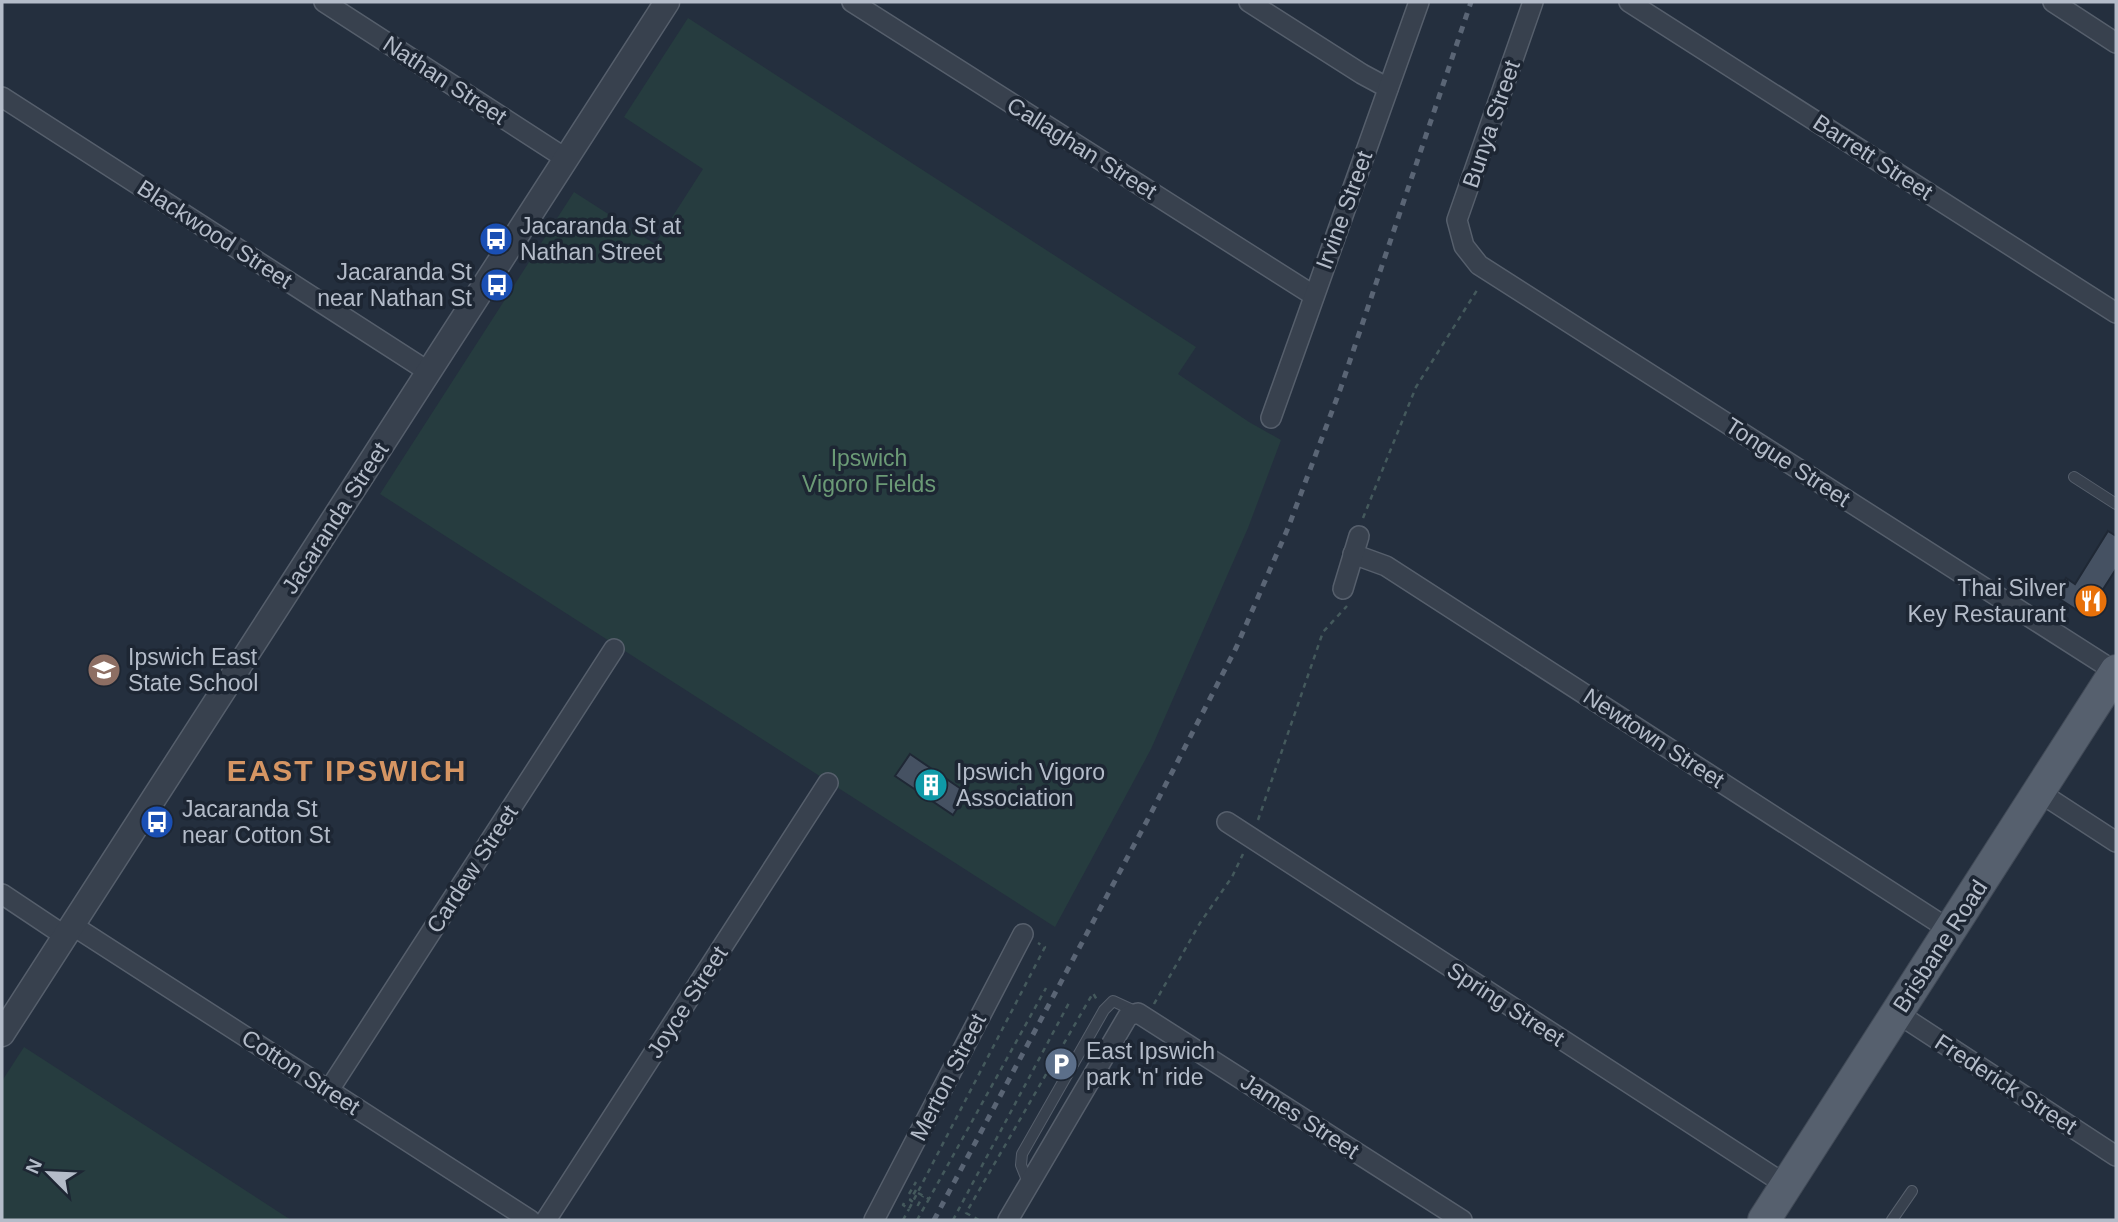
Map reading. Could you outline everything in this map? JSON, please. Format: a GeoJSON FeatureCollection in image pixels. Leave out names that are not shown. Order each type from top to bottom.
{"type":"FeatureCollection","features":[{"type":"Feature","properties":{"kind":"main road","name":"Brisbane Road"},"geometry":{"type":"LineString","coordinates":[[1763,1220],[2116,671]]}},
{"type":"Feature","properties":{"kind":"street","name":"Nathan Street"},"geometry":{"type":"LineString","coordinates":[[324,2],[565,158]]}},
{"type":"Feature","properties":{"kind":"street","name":"Jacaranda Street"},"geometry":{"type":"LineString","coordinates":[[2,1034],[667,2]]}},
{"type":"Feature","properties":{"kind":"street","name":"Callaghan Street"},"geometry":{"type":"LineString","coordinates":[[852,2],[1313,295]]}},
{"type":"Feature","properties":{"kind":"street"},"geometry":{"type":"LineString","coordinates":[[1249,2],[1388,88]]}},
{"type":"Feature","properties":{"kind":"street","name":"Irvine Street"},"geometry":{"type":"LineString","coordinates":[[1271,418],[1419,2]]}},
{"type":"Feature","properties":{"kind":"street","name":"Bunya Street"},"geometry":{"type":"LineString","coordinates":[[1464,246],[1457,220],[1533,2]]}},
{"type":"Feature","properties":{"kind":"street"},"geometry":{"type":"LineString","coordinates":[[2053,2],[2116,43]]}},
{"type":"Feature","properties":{"kind":"street","name":"Barrett Street"},"geometry":{"type":"LineString","coordinates":[[1636,3],[2116,313]]}},
{"type":"Feature","properties":{"kind":"street","name":"Blackwood Street"},"geometry":{"type":"LineString","coordinates":[[2,97],[429,372]]}},
{"type":"Feature","properties":{"kind":"street","name":"Tongue Street"},"geometry":{"type":"LineString","coordinates":[[1464,246],[1479,265],[2116,671]]}},
{"type":"Feature","properties":{"kind":"street"},"geometry":{"type":"LineString","coordinates":[[1345,597],[1358,538]]}},
{"type":"Feature","properties":{"kind":"street","name":"Newtown Street"},"geometry":{"type":"LineString","coordinates":[[1358,538],[1370,559],[1398,573],[1950,930]]}},
{"type":"Feature","properties":{"kind":"street","name":"Cardew Street"},"geometry":{"type":"LineString","coordinates":[[329,1090],[614,649]]}},
{"type":"Feature","properties":{"kind":"street","name":"Joyce Street"},"geometry":{"type":"LineString","coordinates":[[546,1220],[828,783]]}},
{"type":"Feature","properties":{"kind":"street"},"geometry":{"type":"LineString","coordinates":[[2039,792],[2116,842]]}},
{"type":"Feature","properties":{"kind":"street","name":"Spring Street"},"geometry":{"type":"LineString","coordinates":[[1227,822],[1786,1185]]}},
{"type":"Feature","properties":{"kind":"street","name":"Cotton Street"},"geometry":{"type":"LineString","coordinates":[[2,894],[68,931],[329,1090],[530,1220]]}},
{"type":"Feature","properties":{"kind":"street","name":"Merton Street"},"geometry":{"type":"LineString","coordinates":[[874,1220],[1023,934]]}},
{"type":"Feature","properties":{"kind":"street"},"geometry":{"type":"LineString","coordinates":[[1008,1220],[1128,1016],[1146,1008]]}},
{"type":"Feature","properties":{"kind":"street","name":"James Street"},"geometry":{"type":"LineString","coordinates":[[1146,1008],[1462,1220]]}},
{"type":"Feature","properties":{"kind":"street","name":"Frederick Street"},"geometry":{"type":"LineString","coordinates":[[1897,1013],[2116,1156]]}},
{"type":"Feature","properties":{"kind":"lane"},"geometry":{"type":"LineString","coordinates":[[2074,477],[2116,504]]}},
{"type":"Feature","properties":{"kind":"lane"},"geometry":{"type":"LineString","coordinates":[[1029,1185],[1021,1165],[1022,1154],[1104,1010],[1113,1001],[1146,1008]]}},
{"type":"Feature","properties":{"kind":"lane"},"geometry":{"type":"LineString","coordinates":[[1892,1220],[1912,1191]]}},
{"type":"Feature","properties":{"kind":"path"},"geometry":{"type":"LineString","coordinates":[[1358,538],[1416,387],[1489,271]]}},
{"type":"Feature","properties":{"kind":"path"},"geometry":{"type":"LineString","coordinates":[[1256,827],[1323,632],[1345,597]]}},
{"type":"Feature","properties":{"kind":"path"},"geometry":{"type":"LineString","coordinates":[[1146,1008],[1232,877],[1244,852]]}},
{"type":"Feature","properties":{"kind":"path"},"geometry":{"type":"LineString","coordinates":[[903,1220],[1045,947],[1023,934]]}},
{"type":"Feature","properties":{"kind":"path"},"geometry":{"type":"LineString","coordinates":[[917,1220],[1046,988]]}},
{"type":"Feature","properties":{"kind":"path"},"geometry":{"type":"LineString","coordinates":[[976,1220],[966,1213],[1093,993],[1104,1010]]}},
{"type":"Feature","properties":{"kind":"path"},"geometry":{"type":"LineString","coordinates":[[953,1220],[1070,1001]]}},
{"type":"Feature","properties":{"kind":"path"},"geometry":{"type":"LineString","coordinates":[[909,1209],[903,1205],[916,1182]]}},
{"type":"Feature","properties":{"kind":"path"},"geometry":{"type":"LineString","coordinates":[[917,1192],[910,1200],[918,1205],[923,1196]]}},
{"type":"Feature","properties":{"kind":"path"},"geometry":{"type":"LineString","coordinates":[[917,1192],[929,1199]]}},
{"type":"Feature","properties":{"kind":"green space","name":"Ipswich Vigoro Fields"},"geometry":{"type":"Polygon","coordinates":[[[688,18],[1196,347],[1178,374],[1249,422],[1281,440],[1248,528],[1151,749],[1055,927],[380,494],[574,192],[655,244],[703,169],[624,117],[688,18]]]}},
{"type":"Feature","properties":{"kind":"green space"},"geometry":{"type":"Polygon","coordinates":[[[24,1047],[291,1220],[2,1220],[2,1081],[24,1047]]]}},
{"type":"Feature","properties":{"kind":"building"},"geometry":{"type":"Polygon","coordinates":[[[2108,531],[2116,536],[2116,569],[2086,616],[2055,596],[2066,578],[2075,584],[2108,531]]]}},
{"type":"Feature","properties":{"kind":"building","name":"Ipswich Vigoro Association"},"geometry":{"type":"Polygon","coordinates":[[[910,754],[967,793],[953,815],[895,776],[910,754]]]}},
{"type":"Feature","properties":{"kind":"railway"},"geometry":{"type":"LineString","coordinates":[[934,1220],[1236,648],[1288,528],[1340,390],[1471,2]]}},
{"type":"Feature","properties":{"kind":"place","name":"Jacaranda St at Nathan Street"},"geometry":{"type":"Point","coordinates":[496,239]}},
{"type":"Feature","properties":{"kind":"place","name":"Jacaranda St near Nathan St"},"geometry":{"type":"Point","coordinates":[497,285]}},
{"type":"Feature","properties":{"kind":"place","name":"Thai Silver Key Restaurant"},"geometry":{"type":"Point","coordinates":[2091,601]}},
{"type":"Feature","properties":{"kind":"place","name":"Ipswich East State School"},"geometry":{"type":"Point","coordinates":[104,670]}},
{"type":"Feature","properties":{"kind":"place","name":"Ipswich Vigoro Association"},"geometry":{"type":"Point","coordinates":[931,785]}},
{"type":"Feature","properties":{"kind":"place","name":"Jacaranda St near Cotton St"},"geometry":{"type":"Point","coordinates":[157,822]}},
{"type":"Feature","properties":{"kind":"place","name":"East Ipswich park 'n' ride"},"geometry":{"type":"Point","coordinates":[1061,1064]}},
{"type":"Feature","properties":{"kind":"district","name":"EAST IPSWICH"},"geometry":{"type":"Point","coordinates":[347,771]}}]}
